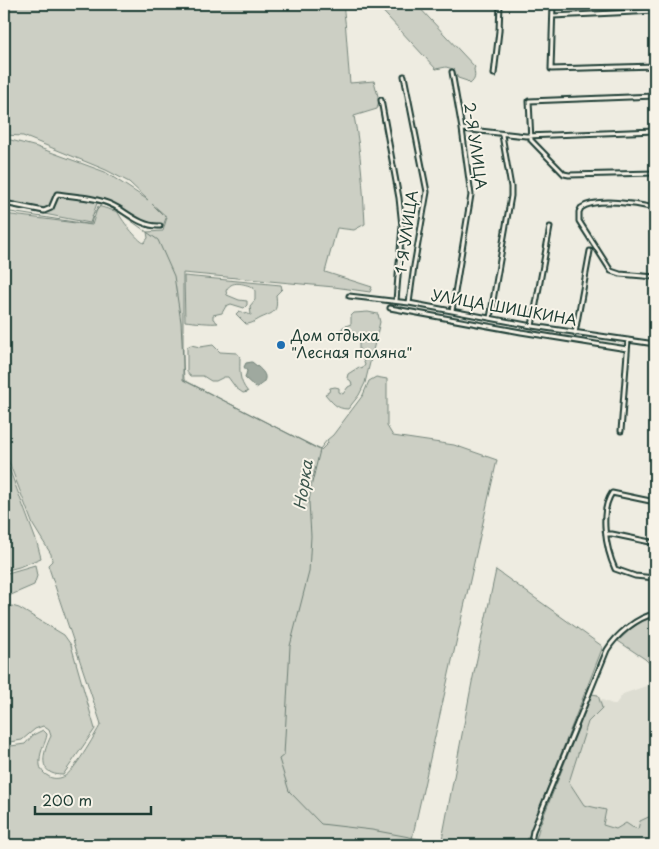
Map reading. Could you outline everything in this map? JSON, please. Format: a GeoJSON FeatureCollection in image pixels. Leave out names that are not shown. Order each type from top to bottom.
{"type":"FeatureCollection","features":[{"type":"Feature","properties":{"kind":"street"},"geometry":{"type":"LineString","coordinates":[[494,74],[500,4]]}},
{"type":"Feature","properties":{"kind":"street"},"geometry":{"type":"LineString","coordinates":[[553,4],[550,67],[552,70],[655,66]]}},
{"type":"Feature","properties":{"kind":"street"},"geometry":{"type":"LineString","coordinates":[[553,16],[655,12]]}},
{"type":"Feature","properties":{"kind":"street","name":"2-Я УЛИЦА"},"geometry":{"type":"LineString","coordinates":[[452,72],[462,129],[471,202],[452,311]]}},
{"type":"Feature","properties":{"kind":"street","name":"1-Я УЛИЦА"},"geometry":{"type":"LineString","coordinates":[[404,76],[427,192],[409,302]]}},
{"type":"Feature","properties":{"kind":"street"},"geometry":{"type":"LineString","coordinates":[[655,96],[529,101],[530,136],[534,144],[564,174],[655,173]]}},
{"type":"Feature","properties":{"kind":"street"},"geometry":{"type":"LineString","coordinates":[[381,100],[399,198],[402,226],[396,301]]}},
{"type":"Feature","properties":{"kind":"street"},"geometry":{"type":"LineString","coordinates":[[462,129],[502,135],[530,136],[655,131]]}},
{"type":"Feature","properties":{"kind":"street"},"geometry":{"type":"LineString","coordinates":[[490,318],[511,196],[502,135]]}},
{"type":"Feature","properties":{"kind":"street"},"geometry":{"type":"LineString","coordinates":[[4,203],[44,211],[51,208],[57,194],[98,200],[110,204],[150,227],[160,226]]}},
{"type":"Feature","properties":{"kind":"street"},"geometry":{"type":"LineString","coordinates":[[655,208],[630,203],[589,204],[581,208],[579,216],[584,228],[611,271],[620,274],[655,278]]}},
{"type":"Feature","properties":{"kind":"street"},"geometry":{"type":"LineString","coordinates":[[532,326],[550,227]]}},
{"type":"Feature","properties":{"kind":"street"},"geometry":{"type":"LineString","coordinates":[[575,333],[590,251]]}},
{"type":"Feature","properties":{"kind":"street","name":"УЛИЦА ШИШКИНА"},"geometry":{"type":"LineString","coordinates":[[349,296],[409,302],[532,326],[655,344]]}},
{"type":"Feature","properties":{"kind":"street"},"geometry":{"type":"LineString","coordinates":[[390,308],[627,349]]}},
{"type":"Feature","properties":{"kind":"street"},"geometry":{"type":"LineString","coordinates":[[621,431],[628,340]]}},
{"type":"Feature","properties":{"kind":"street"},"geometry":{"type":"LineString","coordinates":[[655,502],[615,493],[611,495],[604,523],[615,569],[634,576],[655,578]]}},
{"type":"Feature","properties":{"kind":"street"},"geometry":{"type":"LineString","coordinates":[[606,534],[655,543]]}},
{"type":"Feature","properties":{"kind":"street"},"geometry":{"type":"LineString","coordinates":[[532,845],[533,831],[607,650],[614,641],[641,618],[655,614]]}},
{"type":"Feature","properties":{"kind":"shaded area"},"geometry":{"type":"Polygon","coordinates":[[[4,4],[343,4],[350,83],[374,81],[379,100],[377,109],[354,116],[360,156],[365,224],[354,230],[337,228],[325,272],[372,287],[370,292],[183,273],[183,380],[321,450],[363,395],[369,381],[376,377],[387,379],[387,426],[393,436],[454,445],[497,460],[412,839],[413,845],[4,845],[4,747],[25,744],[33,735],[43,730],[47,734],[40,756],[41,767],[44,773],[50,777],[61,778],[73,769],[101,724],[48,565],[52,561],[51,554],[33,525],[4,449],[4,214],[92,225],[98,206],[118,212],[130,229],[144,243],[148,238],[147,232],[163,231],[167,217],[152,204],[166,218],[162,229],[149,228],[111,206],[97,203],[90,223],[4,206],[4,144],[7,139],[37,147],[105,172],[148,200],[129,182],[106,170],[23,136],[4,135],[4,4]]]}},
{"type":"Feature","properties":{"kind":"shaded area"},"geometry":{"type":"Polygon","coordinates":[[[376,4],[416,4],[475,67],[473,81],[470,84],[458,78],[453,69],[446,67],[436,69],[376,4]]]}},
{"type":"Feature","properties":{"kind":"shaded area"},"geometry":{"type":"Polygon","coordinates":[[[184,276],[281,285],[282,289],[276,295],[276,308],[274,311],[250,323],[246,324],[236,314],[239,311],[251,315],[250,306],[255,300],[255,291],[253,287],[238,283],[228,287],[226,291],[227,295],[247,301],[247,305],[244,308],[231,304],[226,306],[222,313],[213,315],[213,319],[218,323],[185,321],[184,276]]]}},
{"type":"Feature","properties":{"kind":"shaded area"},"geometry":{"type":"Polygon","coordinates":[[[368,312],[378,314],[380,322],[365,383],[359,395],[348,409],[340,408],[325,394],[329,392],[330,388],[335,387],[339,388],[339,392],[343,394],[352,385],[351,381],[347,378],[348,374],[359,367],[362,369],[365,365],[359,349],[359,338],[337,337],[343,327],[351,324],[351,316],[354,313],[368,312]]]}},
{"type":"Feature","properties":{"kind":"shaded area"},"geometry":{"type":"Polygon","coordinates":[[[191,345],[200,347],[213,345],[220,352],[237,353],[240,357],[241,379],[248,392],[243,393],[236,388],[228,377],[211,381],[203,376],[190,376],[187,372],[187,347],[191,345]]]}},
{"type":"Feature","properties":{"kind":"shaded area"},"geometry":{"type":"Polygon","coordinates":[[[252,362],[263,372],[265,378],[256,388],[245,378],[247,371],[244,367],[246,363],[252,362]]]}},
{"type":"Feature","properties":{"kind":"shaded area"},"geometry":{"type":"Polygon","coordinates":[[[4,455],[41,558],[4,571],[4,455]]]}},
{"type":"Feature","properties":{"kind":"shaded area"},"geometry":{"type":"Polygon","coordinates":[[[35,565],[37,576],[34,585],[4,598],[4,574],[35,565]]]}},
{"type":"Feature","properties":{"kind":"shaded area"},"geometry":{"type":"Polygon","coordinates":[[[496,570],[602,646],[602,649],[526,843],[528,845],[441,845],[472,682],[496,570]]]}},
{"type":"Feature","properties":{"kind":"shaded area"},"geometry":{"type":"Polygon","coordinates":[[[12,606],[19,608],[64,635],[71,645],[95,729],[63,775],[54,774],[45,767],[44,755],[51,736],[49,730],[43,726],[35,729],[22,740],[4,743],[4,609],[12,606]]]}},
{"type":"Feature","properties":{"kind":"shaded area"},"geometry":{"type":"Polygon","coordinates":[[[651,616],[655,616],[655,669],[645,659],[618,641],[633,627],[651,616]]]}},
{"type":"Feature","properties":{"kind":"shaded area"},"geometry":{"type":"Polygon","coordinates":[[[652,684],[655,689],[655,845],[618,845],[559,783],[592,696],[615,705],[623,694],[652,684]]]}},
{"type":"Feature","properties":{"kind":"shaded area"},"geometry":{"type":"Polygon","coordinates":[[[592,694],[598,695],[602,708],[588,722],[569,782],[584,805],[606,810],[603,825],[616,829],[626,823],[638,829],[640,821],[655,814],[654,845],[541,845],[536,839],[592,694]]]}},
{"type":"Feature","properties":{"kind":"waterway","name":"Норка"},"geometry":{"type":"LineString","coordinates":[[4,211],[91,224],[93,215],[102,204],[116,210],[158,240],[174,276],[181,322],[184,380],[320,450],[309,502],[311,536],[309,572],[290,646],[284,755],[279,759],[289,791],[321,824],[372,830],[444,845]]}},
{"type":"Feature","properties":{"kind":"waterway"},"geometry":{"type":"LineString","coordinates":[[320,449],[327,440]]}},
{"type":"Feature","properties":{"kind":"waterway","name":"Норка"},"geometry":{"type":"LineString","coordinates":[[567,845],[573,843],[585,845]]}},
{"type":"Feature","properties":{"kind":"place","name":"Дом отдыха \"Лесная поляна\""},"geometry":{"type":"Point","coordinates":[281,345]}}]}
